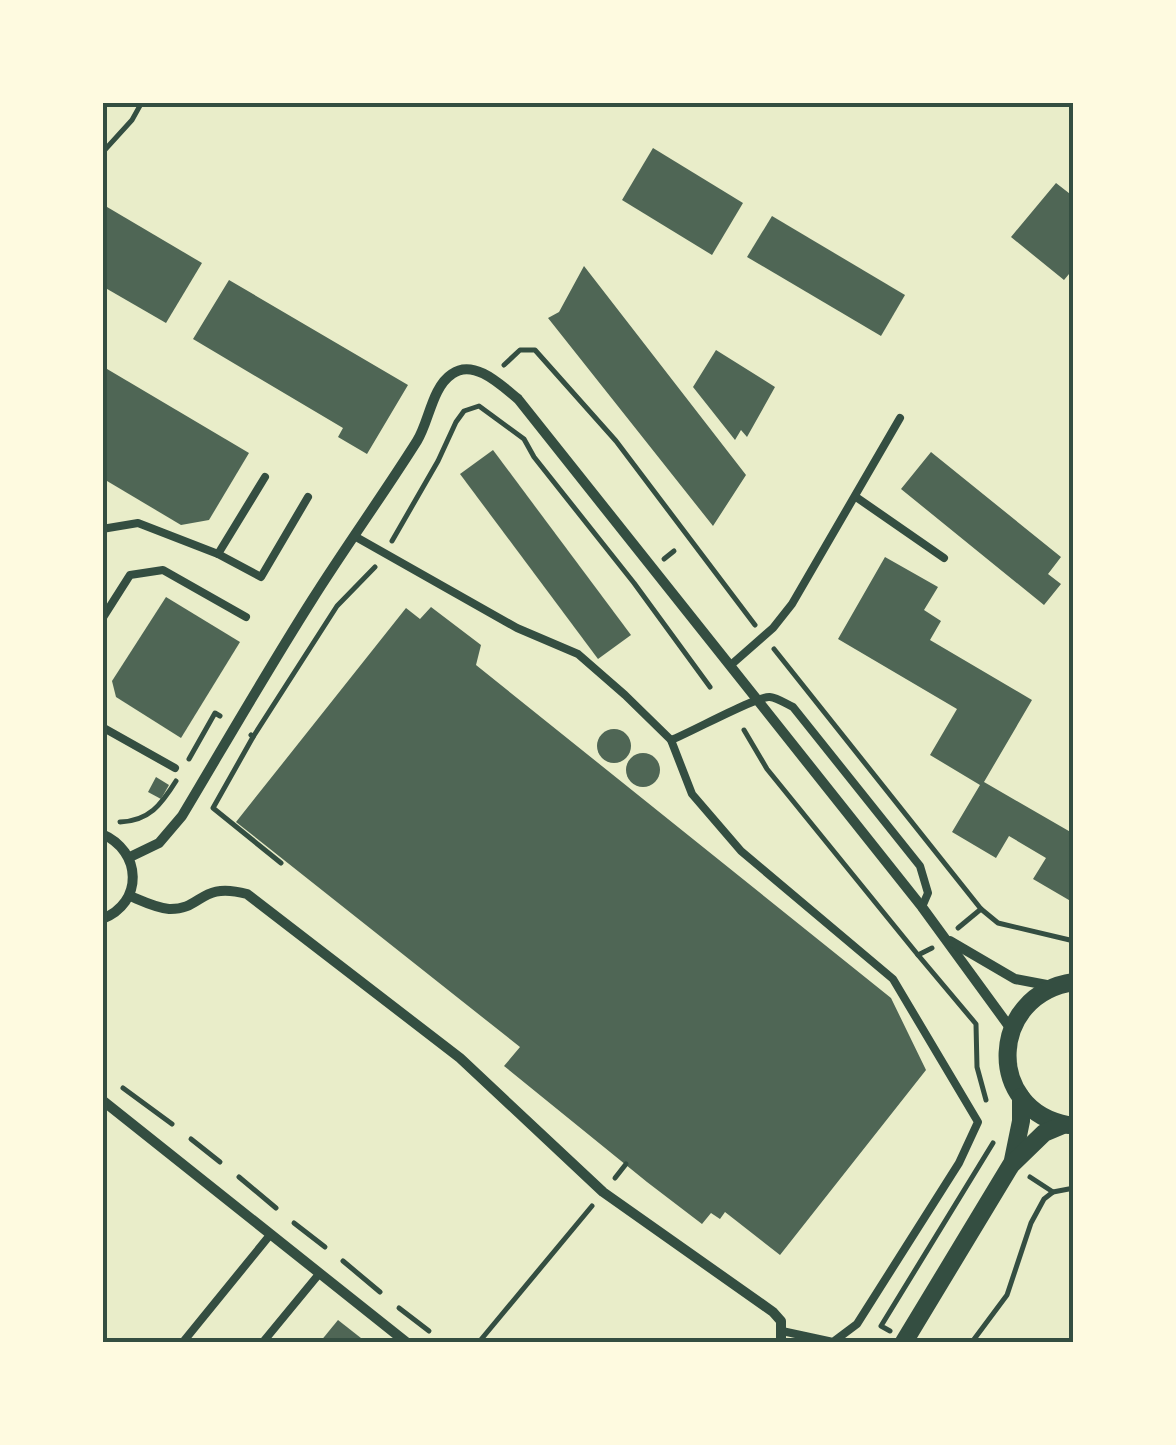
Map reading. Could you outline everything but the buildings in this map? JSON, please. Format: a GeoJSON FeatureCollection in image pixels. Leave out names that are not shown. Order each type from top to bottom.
{"type":"FeatureCollection","features":[{"type":"Feature","properties":{"kind":"street"},"geometry":{"type":"LineString","coordinates":[[130,857],[168,834],[314,596],[420,436],[442,386],[451,374],[464,370],[478,372],[494,378],[518,399],[922,907],[1011,1030]]}},
{"type":"Feature","properties":{"kind":"street"},"geometry":{"type":"LineString","coordinates":[[102,834],[122,846],[134,870],[130,896],[122,907],[102,920]]}},
{"type":"Feature","properties":{"kind":"street"},"geometry":{"type":"LineString","coordinates":[[130,896],[166,909],[184,908],[208,891],[229,889],[246,894],[460,1058],[602,1192],[773,1312],[781,1321],[782,1337]]}},
{"type":"Feature","properties":{"kind":"street"},"geometry":{"type":"LineString","coordinates":[[945,938],[1015,979],[1053,986],[1074,982]]}},
{"type":"Feature","properties":{"kind":"street"},"geometry":{"type":"LineString","coordinates":[[1053,986],[1027,1003],[1011,1030],[1008,1064],[1020,1096],[1032,1110],[1068,1126]]}},
{"type":"Feature","properties":{"kind":"street"},"geometry":{"type":"LineString","coordinates":[[1011,1165],[1019,1132],[1020,1096]]}},
{"type":"Feature","properties":{"kind":"street"},"geometry":{"type":"LineString","coordinates":[[102,1100],[406,1342]]}},
{"type":"Feature","properties":{"kind":"street"},"geometry":{"type":"LineString","coordinates":[[903,1341],[1011,1165],[1044,1134],[1068,1126]]}},
{"type":"Feature","properties":{"kind":"lane"},"geometry":{"type":"LineString","coordinates":[[732,664],[792,604],[900,418]]}},
{"type":"Feature","properties":{"kind":"lane"},"geometry":{"type":"LineString","coordinates":[[218,554],[265,477]]}},
{"type":"Feature","properties":{"kind":"lane"},"geometry":{"type":"LineString","coordinates":[[856,497],[944,558]]}},
{"type":"Feature","properties":{"kind":"lane"},"geometry":{"type":"LineString","coordinates":[[102,529],[138,523],[218,554],[260,577],[308,498]]}},
{"type":"Feature","properties":{"kind":"lane"},"geometry":{"type":"LineString","coordinates":[[356,538],[516,628],[578,654],[671,740],[692,794],[741,851],[893,979],[978,1122],[959,1163],[858,1324],[833,1342],[782,1337]]}},
{"type":"Feature","properties":{"kind":"lane"},"geometry":{"type":"LineString","coordinates":[[102,619],[130,575],[163,570],[246,617]]}},
{"type":"Feature","properties":{"kind":"lane"},"geometry":{"type":"LineString","coordinates":[[671,740],[708,726],[756,698],[773,697],[793,707],[920,866],[928,894],[922,907]]}},
{"type":"Feature","properties":{"kind":"lane"},"geometry":{"type":"LineString","coordinates":[[102,726],[175,768]]}},
{"type":"Feature","properties":{"kind":"lane"},"geometry":{"type":"LineString","coordinates":[[182,1342],[270,1235]]}},
{"type":"Feature","properties":{"kind":"lane"},"geometry":{"type":"LineString","coordinates":[[263,1342],[319,1274]]}},
{"type":"Feature","properties":{"kind":"path"},"geometry":{"type":"LineString","coordinates":[[102,153],[142,102]]}},
{"type":"Feature","properties":{"kind":"path"},"geometry":{"type":"LineString","coordinates":[[507,360],[520,350],[535,350],[587,405],[763,636],[981,909],[998,923],[1074,941]]}},
{"type":"Feature","properties":{"kind":"path"},"geometry":{"type":"LineString","coordinates":[[281,863],[212,808],[336,606],[371,574],[384,554],[438,462],[456,422],[464,411],[479,406],[484,396]]}},
{"type":"Feature","properties":{"kind":"path"},"geometry":{"type":"LineString","coordinates":[[479,406],[524,439],[710,688]]}},
{"type":"Feature","properties":{"kind":"path"},"geometry":{"type":"LineString","coordinates":[[236,725],[254,737]]}},
{"type":"Feature","properties":{"kind":"path"},"geometry":{"type":"LineString","coordinates":[[744,730],[767,768],[976,1024],[977,1067],[990,1108]]}},
{"type":"Feature","properties":{"kind":"path"},"geometry":{"type":"LineString","coordinates":[[956,930],[981,909]]}},
{"type":"Feature","properties":{"kind":"path"},"geometry":{"type":"LineString","coordinates":[[918,954],[935,947]]}},
{"type":"Feature","properties":{"kind":"path"},"geometry":{"type":"LineString","coordinates":[[123,1088],[172,1124]]}},
{"type":"Feature","properties":{"kind":"path"},"geometry":{"type":"LineString","coordinates":[[882,1326],[996,1136]]}},
{"type":"Feature","properties":{"kind":"path"},"geometry":{"type":"LineString","coordinates":[[190,1139],[220,1162]]}},
{"type":"Feature","properties":{"kind":"path"},"geometry":{"type":"LineString","coordinates":[[480,1342],[626,1164]]}},
{"type":"Feature","properties":{"kind":"path"},"geometry":{"type":"LineString","coordinates":[[1011,1165],[1053,1192]]}},
{"type":"Feature","properties":{"kind":"path"},"geometry":{"type":"LineString","coordinates":[[239,1177],[276,1208]]}},
{"type":"Feature","properties":{"kind":"path"},"geometry":{"type":"LineString","coordinates":[[972,1342],[1006,1295],[1044,1199],[1053,1192],[1074,1188]]}},
{"type":"Feature","properties":{"kind":"path"},"geometry":{"type":"LineString","coordinates":[[294,1223],[325,1247]]}},
{"type":"Feature","properties":{"kind":"path"},"geometry":{"type":"LineString","coordinates":[[342,1261],[380,1292]]}},
{"type":"Feature","properties":{"kind":"path"},"geometry":{"type":"LineString","coordinates":[[399,1308],[428,1331]]}}]}
